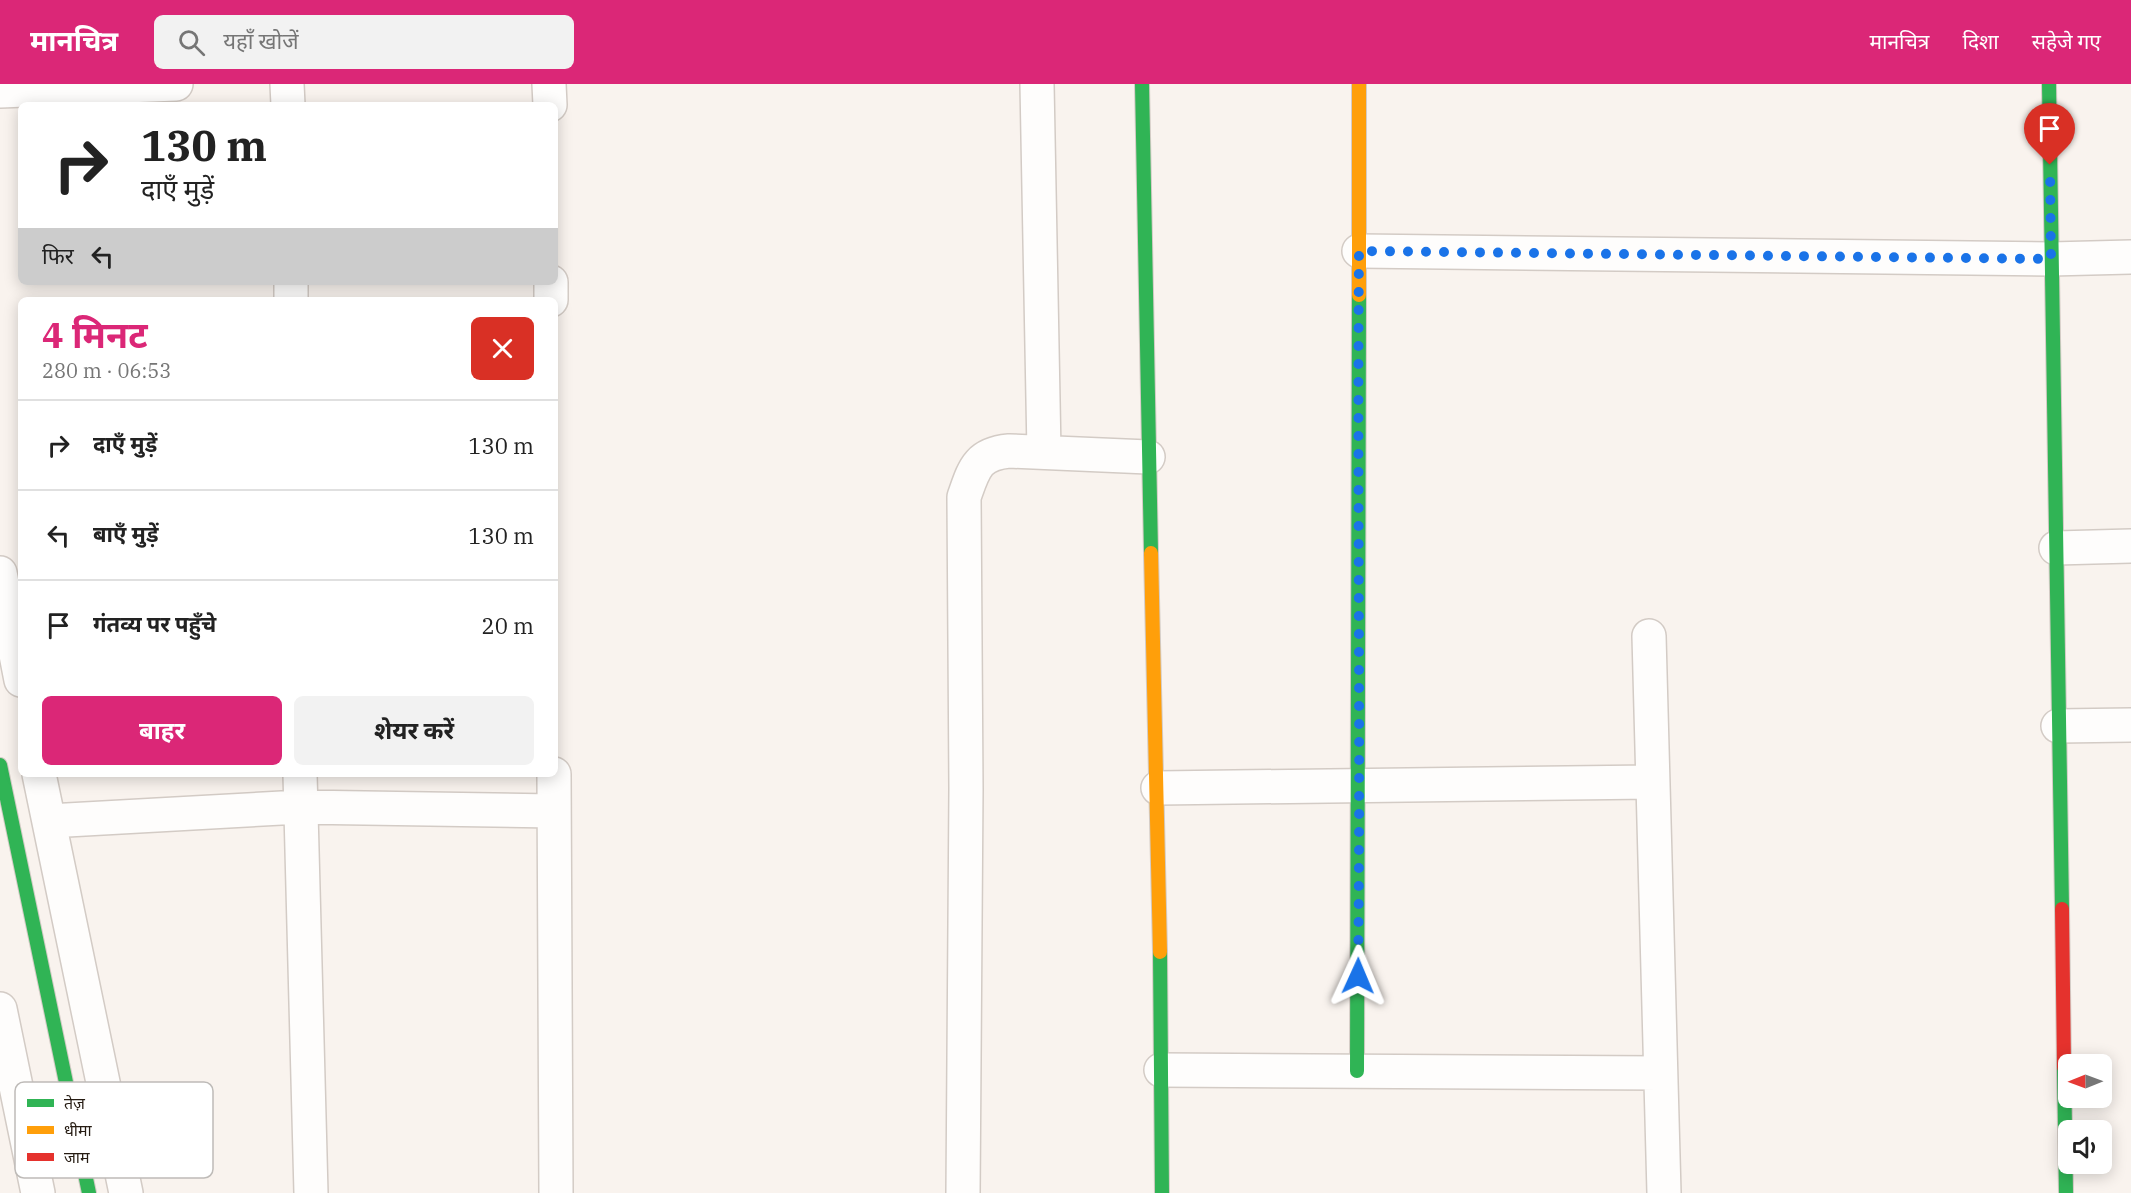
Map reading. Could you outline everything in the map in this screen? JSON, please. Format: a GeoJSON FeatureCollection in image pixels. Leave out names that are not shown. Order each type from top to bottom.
{"type":"FeatureCollection","features":[{"type":"Feature","properties":{"kind":"main road"},"geometry":{"type":"LineString","coordinates":[[1142,84],[1148,457],[1158,788],[1162,1193]]}},
{"type":"Feature","properties":{"kind":"main road"},"geometry":{"type":"LineString","coordinates":[[1357,1071],[1361,786],[1357,516],[1359,84]]}},
{"type":"Feature","properties":{"kind":"main road"},"geometry":{"type":"LineString","coordinates":[[2049,84],[2066,1193]]}},
{"type":"Feature","properties":{"kind":"main road"},"geometry":{"type":"LineString","coordinates":[[0,765],[66,1082]]}},
{"type":"Feature","properties":{"kind":"main road"},"geometry":{"type":"LineString","coordinates":[[86,1178],[89,1193]]}},
{"type":"Feature","properties":{"kind":"street"},"geometry":{"type":"LineString","coordinates":[[0,91],[176,84]]}},
{"type":"Feature","properties":{"kind":"street"},"geometry":{"type":"LineString","coordinates":[[287,84],[288,102]]}},
{"type":"Feature","properties":{"kind":"street"},"geometry":{"type":"LineString","coordinates":[[549,84],[550,102]]}},
{"type":"Feature","properties":{"kind":"street"},"geometry":{"type":"LineString","coordinates":[[1037,84],[1044,452]]}},
{"type":"Feature","properties":{"kind":"street"},"geometry":{"type":"LineString","coordinates":[[1359,251],[2051,259],[2131,257]]}},
{"type":"Feature","properties":{"kind":"street"},"geometry":{"type":"LineString","coordinates":[[963,1193],[966,801],[964,497],[972,474],[981,460],[991,453],[1044,452],[1148,457]]}},
{"type":"Feature","properties":{"kind":"street"},"geometry":{"type":"LineString","coordinates":[[2056,548],[2131,546]]}},
{"type":"Feature","properties":{"kind":"street"},"geometry":{"type":"LineString","coordinates":[[0,573],[18,665]]}},
{"type":"Feature","properties":{"kind":"street"},"geometry":{"type":"LineString","coordinates":[[1649,636],[1664,1193]]}},
{"type":"Feature","properties":{"kind":"street"},"geometry":{"type":"LineString","coordinates":[[2058,726],[2131,725]]}},
{"type":"Feature","properties":{"kind":"street"},"geometry":{"type":"LineString","coordinates":[[40,777],[103,1082]]}},
{"type":"Feature","properties":{"kind":"street"},"geometry":{"type":"LineString","coordinates":[[300,777],[310,1193]]}},
{"type":"Feature","properties":{"kind":"street"},"geometry":{"type":"LineString","coordinates":[[554,777],[556,1193]]}},
{"type":"Feature","properties":{"kind":"street"},"geometry":{"type":"LineString","coordinates":[[1158,788],[1652,782]]}},
{"type":"Feature","properties":{"kind":"street"},"geometry":{"type":"LineString","coordinates":[[49,821],[300,807],[554,811]]}},
{"type":"Feature","properties":{"kind":"street"},"geometry":{"type":"LineString","coordinates":[[0,1009],[4,1044],[15,1092]]}},
{"type":"Feature","properties":{"kind":"street"},"geometry":{"type":"LineString","coordinates":[[1161,1070],[1659,1073]]}},
{"type":"Feature","properties":{"kind":"street"},"geometry":{"type":"LineString","coordinates":[[35,1178],[38,1193]]}},
{"type":"Feature","properties":{"kind":"street"},"geometry":{"type":"LineString","coordinates":[[123,1178],[126,1193]]}},
{"type":"Feature","properties":{"kind":"traffic: fast"},"geometry":{"type":"LineString","coordinates":[[1142,84],[1151,553]]}},
{"type":"Feature","properties":{"kind":"traffic: fast"},"geometry":{"type":"LineString","coordinates":[[2049,84],[2062,909]]}},
{"type":"Feature","properties":{"kind":"traffic: fast"},"geometry":{"type":"LineString","coordinates":[[1357,1071],[1359,295]]}},
{"type":"Feature","properties":{"kind":"traffic: fast"},"geometry":{"type":"LineString","coordinates":[[0,765],[66,1082]]}},
{"type":"Feature","properties":{"kind":"traffic: fast"},"geometry":{"type":"LineString","coordinates":[[1160,952],[1162,1193]]}},
{"type":"Feature","properties":{"kind":"traffic: fast"},"geometry":{"type":"LineString","coordinates":[[2065,1108],[2066,1193]]}},
{"type":"Feature","properties":{"kind":"traffic: fast"},"geometry":{"type":"LineString","coordinates":[[86,1178],[89,1193]]}},
{"type":"Feature","properties":{"kind":"traffic: slow"},"geometry":{"type":"LineString","coordinates":[[1359,84],[1359,295]]}},
{"type":"Feature","properties":{"kind":"traffic: slow"},"geometry":{"type":"LineString","coordinates":[[1151,553],[1160,952]]}},
{"type":"Feature","properties":{"kind":"traffic: jam"},"geometry":{"type":"LineString","coordinates":[[2062,909],[2064,1054]]}},
{"type":"Feature","properties":{"kind":"route"},"geometry":{"type":"LineString","coordinates":[[1358,976],[1361,786],[1357,516],[1359,251],[2051,259],[2050,165]]}}]}
